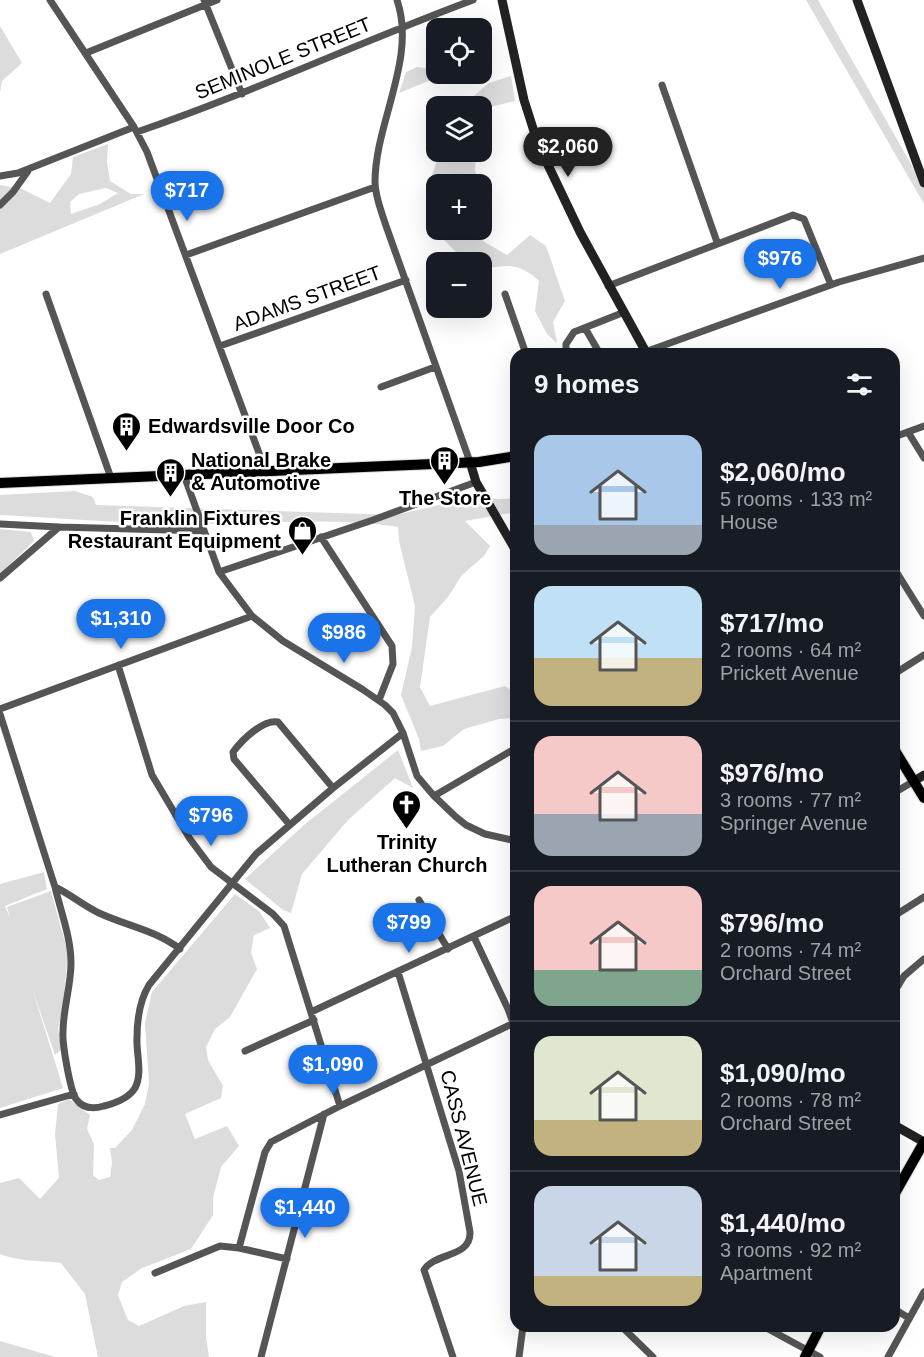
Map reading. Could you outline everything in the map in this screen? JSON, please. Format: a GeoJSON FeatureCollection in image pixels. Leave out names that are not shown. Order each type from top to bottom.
{"type":"FeatureCollection","features":[{"type":"Feature","properties":{"kind":"main road"},"geometry":{"type":"LineString","coordinates":[[502,0],[524,100],[538,144],[608,286],[643,348]]}},
{"type":"Feature","properties":{"kind":"main road"},"geometry":{"type":"LineString","coordinates":[[857,0],[924,183]]}},
{"type":"Feature","properties":{"kind":"main road"},"geometry":{"type":"LineString","coordinates":[[0,483],[470,462],[510,457]]}},
{"type":"Feature","properties":{"kind":"main road"},"geometry":{"type":"LineString","coordinates":[[470,462],[476,482],[510,541]]}},
{"type":"Feature","properties":{"kind":"main road"},"geometry":{"type":"LineString","coordinates":[[900,759],[924,798]]}},
{"type":"Feature","properties":{"kind":"main road"},"geometry":{"type":"LineString","coordinates":[[914,781],[924,775]]}},
{"type":"Feature","properties":{"kind":"main road"},"geometry":{"type":"LineString","coordinates":[[900,1128],[924,1142],[900,1185]]}},
{"type":"Feature","properties":{"kind":"main road"},"geometry":{"type":"LineString","coordinates":[[806,1354],[818,1332]]}},
{"type":"Feature","properties":{"kind":"street"},"geometry":{"type":"LineString","coordinates":[[50,0],[86,53],[147,152],[259,453],[263,471]]}},
{"type":"Feature","properties":{"kind":"street"},"geometry":{"type":"LineString","coordinates":[[86,53],[205,2],[217,0]]}},
{"type":"Feature","properties":{"kind":"street"},"geometry":{"type":"LineString","coordinates":[[397,0],[403,27],[399,60],[379,153],[375,187],[381,211],[470,462]]}},
{"type":"Feature","properties":{"kind":"street","name":"SEMINOLE STREET"},"geometry":{"type":"LineString","coordinates":[[0,176],[18,173],[135,130],[243,94],[473,0]]}},
{"type":"Feature","properties":{"kind":"street"},"geometry":{"type":"LineString","coordinates":[[205,2],[243,94]]}},
{"type":"Feature","properties":{"kind":"street"},"geometry":{"type":"LineString","coordinates":[[662,85],[717,242]]}},
{"type":"Feature","properties":{"kind":"street"},"geometry":{"type":"LineString","coordinates":[[0,205],[32,167]]}},
{"type":"Feature","properties":{"kind":"street"},"geometry":{"type":"LineString","coordinates":[[186,255],[375,187]]}},
{"type":"Feature","properties":{"kind":"street"},"geometry":{"type":"LineString","coordinates":[[608,286],[717,242],[793,215],[804,219],[831,285]]}},
{"type":"Feature","properties":{"kind":"street"},"geometry":{"type":"LineString","coordinates":[[660,348],[831,285],[924,258]]}},
{"type":"Feature","properties":{"kind":"street","name":"ADAMS STREET"},"geometry":{"type":"LineString","coordinates":[[220,346],[406,280]]}},
{"type":"Feature","properties":{"kind":"street"},"geometry":{"type":"LineString","coordinates":[[46,294],[111,478]]}},
{"type":"Feature","properties":{"kind":"street"},"geometry":{"type":"LineString","coordinates":[[505,294],[524,348]]}},
{"type":"Feature","properties":{"kind":"street"},"geometry":{"type":"LineString","coordinates":[[566,348],[574,332],[622,312]]}},
{"type":"Feature","properties":{"kind":"street"},"geometry":{"type":"LineString","coordinates":[[585,328],[597,348]]}},
{"type":"Feature","properties":{"kind":"street"},"geometry":{"type":"LineString","coordinates":[[381,387],[435,367]]}},
{"type":"Feature","properties":{"kind":"street"},"geometry":{"type":"LineString","coordinates":[[900,435],[924,426]]}},
{"type":"Feature","properties":{"kind":"street"},"geometry":{"type":"LineString","coordinates":[[908,432],[924,458]]}},
{"type":"Feature","properties":{"kind":"street"},"geometry":{"type":"LineString","coordinates":[[184,475],[219,572],[252,616],[283,641],[379,700],[393,713],[403,733],[413,768],[434,796],[466,825],[485,834],[510,840]]}},
{"type":"Feature","properties":{"kind":"street"},"geometry":{"type":"LineString","coordinates":[[219,572],[373,520],[476,482]]}},
{"type":"Feature","properties":{"kind":"street"},"geometry":{"type":"LineString","coordinates":[[0,524],[204,531]]}},
{"type":"Feature","properties":{"kind":"street"},"geometry":{"type":"LineString","coordinates":[[0,578],[59,527]]}},
{"type":"Feature","properties":{"kind":"street"},"geometry":{"type":"LineString","coordinates":[[321,537],[392,646],[393,664],[379,700]]}},
{"type":"Feature","properties":{"kind":"street"},"geometry":{"type":"LineString","coordinates":[[900,578],[924,616]]}},
{"type":"Feature","properties":{"kind":"street"},"geometry":{"type":"LineString","coordinates":[[0,709],[252,616]]}},
{"type":"Feature","properties":{"kind":"street"},"geometry":{"type":"LineString","coordinates":[[900,670],[924,655]]}},
{"type":"Feature","properties":{"kind":"street"},"geometry":{"type":"LineString","coordinates":[[118,664],[156,782],[204,860],[232,885],[273,914],[284,926],[340,1106]]}},
{"type":"Feature","properties":{"kind":"street"},"geometry":{"type":"LineString","coordinates":[[0,714],[55,887],[70,951],[70,975],[63,1042],[74,1094],[84,1106],[92,1108],[113,1104],[133,1090],[138,1075],[137,1038],[143,997],[149,985],[256,854],[289,824],[403,733]]}},
{"type":"Feature","properties":{"kind":"street"},"geometry":{"type":"LineString","coordinates":[[289,824],[234,759],[233,752],[255,731],[267,722],[280,723],[333,788]]}},
{"type":"Feature","properties":{"kind":"street"},"geometry":{"type":"LineString","coordinates":[[434,796],[510,752]]}},
{"type":"Feature","properties":{"kind":"street"},"geometry":{"type":"LineString","coordinates":[[900,790],[914,781]]}},
{"type":"Feature","properties":{"kind":"street"},"geometry":{"type":"LineString","coordinates":[[55,887],[75,897],[96,912],[155,933],[180,949]]}},
{"type":"Feature","properties":{"kind":"street"},"geometry":{"type":"LineString","coordinates":[[900,912],[924,897]]}},
{"type":"Feature","properties":{"kind":"street"},"geometry":{"type":"LineString","coordinates":[[419,900],[448,949]]}},
{"type":"Feature","properties":{"kind":"street"},"geometry":{"type":"LineString","coordinates":[[311,1012],[510,919]]}},
{"type":"Feature","properties":{"kind":"street"},"geometry":{"type":"LineString","coordinates":[[474,937],[510,1012]]}},
{"type":"Feature","properties":{"kind":"street"},"geometry":{"type":"LineString","coordinates":[[900,983],[904,976],[924,959]]}},
{"type":"Feature","properties":{"kind":"street","name":"CASS AVENUE"},"geometry":{"type":"LineString","coordinates":[[398,972],[459,1171],[470,1232],[469,1241],[465,1247],[438,1259],[424,1270],[453,1357]]}},
{"type":"Feature","properties":{"kind":"street"},"geometry":{"type":"LineString","coordinates":[[245,1051],[314,1020]]}},
{"type":"Feature","properties":{"kind":"street"},"geometry":{"type":"LineString","coordinates":[[239,1248],[267,1146],[275,1139],[510,1024]]}},
{"type":"Feature","properties":{"kind":"street"},"geometry":{"type":"LineString","coordinates":[[0,1115],[74,1094]]}},
{"type":"Feature","properties":{"kind":"street"},"geometry":{"type":"LineString","coordinates":[[261,1357],[324,1114]]}},
{"type":"Feature","properties":{"kind":"street"},"geometry":{"type":"LineString","coordinates":[[155,1273],[216,1247],[224,1246],[287,1259]]}},
{"type":"Feature","properties":{"kind":"street"},"geometry":{"type":"LineString","coordinates":[[888,1357],[924,1292]]}},
{"type":"Feature","properties":{"kind":"street"},"geometry":{"type":"LineString","coordinates":[[900,1313],[909,1318]]}},
{"type":"Feature","properties":{"kind":"street"},"geometry":{"type":"LineString","coordinates":[[519,1357],[523,1332]]}},
{"type":"Feature","properties":{"kind":"street"},"geometry":{"type":"LineString","coordinates":[[627,1332],[653,1357]]}},
{"type":"Feature","properties":{"kind":"street"},"geometry":{"type":"LineString","coordinates":[[772,1332],[806,1354],[820,1357]]}},
{"type":"Feature","properties":{"kind":"shaded area"},"geometry":{"type":"Polygon","coordinates":[[[806,0],[818,0],[924,187],[924,204],[806,0]]]}},
{"type":"Feature","properties":{"kind":"shaded area"},"geometry":{"type":"Polygon","coordinates":[[[0,26],[22,63],[2,81],[0,92],[0,26]]]}},
{"type":"Feature","properties":{"kind":"shaded area"},"geometry":{"type":"Polygon","coordinates":[[[417,67],[426,68],[426,82],[399,93],[406,72],[417,67]]]}},
{"type":"Feature","properties":{"kind":"shaded area"},"geometry":{"type":"Polygon","coordinates":[[[511,76],[515,101],[492,107],[492,96],[474,96],[492,82],[511,76]]]}},
{"type":"Feature","properties":{"kind":"shaded area"},"geometry":{"type":"Polygon","coordinates":[[[108,144],[107,162],[110,181],[131,194],[144,194],[0,254],[0,185],[22,189],[50,203],[71,174],[73,157],[108,144]],[[106,188],[79,194],[70,202],[71,214],[100,204],[118,193],[106,188]]]}},
{"type":"Feature","properties":{"kind":"shaded area"},"geometry":{"type":"Polygon","coordinates":[[[437,162],[475,162],[476,174],[432,174],[437,162]]]}},
{"type":"Feature","properties":{"kind":"shaded area"},"geometry":{"type":"Polygon","coordinates":[[[530,235],[546,246],[565,301],[553,322],[557,343],[547,334],[535,311],[539,281],[525,271],[512,266],[492,268],[492,252],[456,252],[444,240],[483,240],[507,255],[530,235]]]}},
{"type":"Feature","properties":{"kind":"shaded area"},"geometry":{"type":"Polygon","coordinates":[[[75,491],[93,497],[96,505],[396,515],[473,497],[510,498],[510,513],[465,521],[490,546],[484,556],[462,575],[448,597],[430,617],[420,687],[430,706],[505,686],[510,689],[510,718],[499,719],[464,729],[443,746],[421,751],[419,739],[401,695],[412,647],[415,606],[399,541],[398,527],[316,521],[205,524],[111,522],[0,515],[0,495],[75,491]]]}},
{"type":"Feature","properties":{"kind":"shaded area"},"geometry":{"type":"Polygon","coordinates":[[[0,529],[31,532],[34,541],[0,574],[0,529]]]}},
{"type":"Feature","properties":{"kind":"shaded area"},"geometry":{"type":"Polygon","coordinates":[[[398,750],[413,788],[395,778],[348,820],[302,874],[291,913],[283,910],[245,879],[304,825],[398,750]]]}},
{"type":"Feature","properties":{"kind":"shaded area"},"geometry":{"type":"Polygon","coordinates":[[[44,872],[47,889],[5,906],[10,918],[7,907],[51,891],[68,953],[63,1005],[58,1028],[61,1050],[55,1055],[32,988],[63,1088],[0,1108],[0,884],[44,872]]]}},
{"type":"Feature","properties":{"kind":"shaded area"},"geometry":{"type":"Polygon","coordinates":[[[235,894],[259,911],[270,928],[254,935],[251,952],[257,969],[230,1017],[215,1029],[206,1047],[208,1060],[223,1086],[221,1098],[185,1114],[195,1139],[227,1126],[239,1146],[221,1167],[213,1198],[213,1215],[191,1249],[142,1268],[122,1282],[118,1295],[128,1320],[139,1326],[184,1306],[206,1302],[206,1337],[209,1357],[98,1357],[85,1294],[61,1263],[22,1260],[0,1254],[0,1183],[19,1178],[40,1199],[59,1178],[55,1134],[58,1104],[69,1099],[90,1115],[87,1129],[94,1144],[93,1175],[99,1180],[110,1177],[112,1163],[110,1148],[115,1148],[132,1130],[145,1104],[149,1083],[145,1023],[152,992],[235,894]]]}},
{"type":"Feature","properties":{"kind":"shaded area"},"geometry":{"type":"Polygon","coordinates":[[[0,1341],[55,1357],[0,1357],[0,1341]]]}},
{"type":"Feature","properties":{"kind":"place","name":"Edwardsville Door Co"},"geometry":{"type":"Point","coordinates":[127,452]}},
{"type":"Feature","properties":{"kind":"place","name":"The Store"},"geometry":{"type":"Point","coordinates":[445,486]}},
{"type":"Feature","properties":{"kind":"place","name":"National Brake & Automotive"},"geometry":{"type":"Point","coordinates":[170,498]}},
{"type":"Feature","properties":{"kind":"place","name":"Franklin Fixtures Restaurant Equipment"},"geometry":{"type":"Point","coordinates":[302,556]}},
{"type":"Feature","properties":{"kind":"place","name":"Trinity Lutheran Church"},"geometry":{"type":"Point","coordinates":[407,830]}}]}
